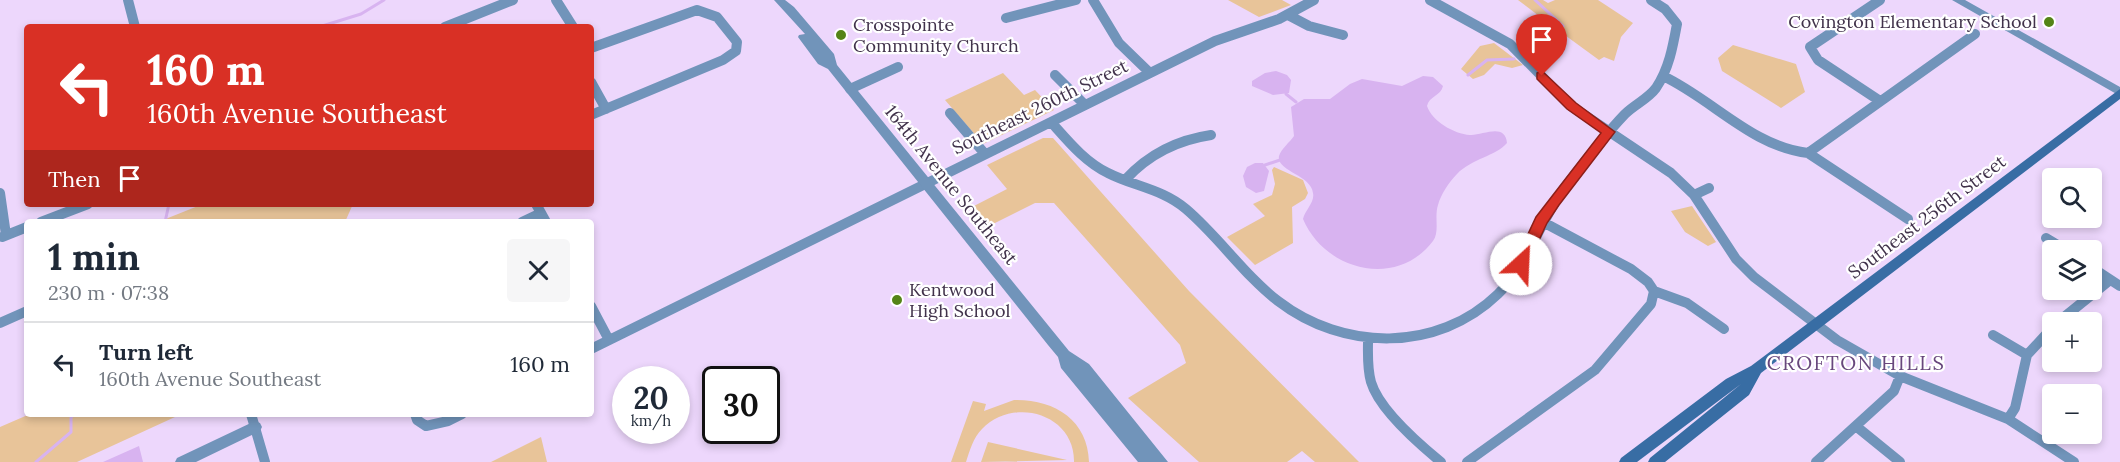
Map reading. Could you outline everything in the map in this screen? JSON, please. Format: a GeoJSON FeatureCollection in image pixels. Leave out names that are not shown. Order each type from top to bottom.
{"type":"FeatureCollection","features":[{"type":"Feature","properties":{"kind":"main road","name":"Southeast 256th Street"},"geometry":{"type":"LineString","coordinates":[[1626,462],[1731,383],[1756,370],[2120,93]]}},
{"type":"Feature","properties":{"kind":"main road","name":"Southeast 256th Street"},"geometry":{"type":"LineString","coordinates":[[1655,462],[1744,391],[1756,370]]}},
{"type":"Feature","properties":{"kind":"street"},"geometry":{"type":"LineString","coordinates":[[128,0],[134,24]]}},
{"type":"Feature","properties":{"kind":"street"},"geometry":{"type":"LineString","coordinates":[[453,24],[513,0]]}},
{"type":"Feature","properties":{"kind":"street"},"geometry":{"type":"LineString","coordinates":[[556,0],[571,24]]}},
{"type":"Feature","properties":{"kind":"street"},"geometry":{"type":"LineString","coordinates":[[1006,18],[1076,0]]}},
{"type":"Feature","properties":{"kind":"street"},"geometry":{"type":"LineString","coordinates":[[1093,0],[1119,43],[1150,73]]}},
{"type":"Feature","properties":{"kind":"street","name":"Southeast 260th Street"},"geometry":{"type":"LineString","coordinates":[[594,348],[1150,73],[1226,37],[1290,16],[1314,0]]}},
{"type":"Feature","properties":{"kind":"street"},"geometry":{"type":"LineString","coordinates":[[1430,0],[1510,44],[1571,106],[1662,166],[1694,195],[1736,259],[1816,325],[1837,340],[1900,376],[2008,419],[2074,462]]}},
{"type":"Feature","properties":{"kind":"street"},"geometry":{"type":"LineString","coordinates":[[1050,122],[1092,165],[1159,192],[1183,206],[1287,308],[1314,322],[1368,340],[1420,337],[1448,328],[1475,313],[1511,278],[1521,264],[1541,221],[1609,132],[1630,109],[1655,90],[1663,76],[1677,24],[1665,9],[1651,0]]}},
{"type":"Feature","properties":{"kind":"street"},"geometry":{"type":"LineString","coordinates":[[1880,0],[1810,47],[1818,60],[1880,100]]}},
{"type":"Feature","properties":{"kind":"street"},"geometry":{"type":"LineString","coordinates":[[1957,0],[2120,93]]}},
{"type":"Feature","properties":{"kind":"street","name":"164th Avenue Southeast"},"geometry":{"type":"LineString","coordinates":[[780,2],[782,12],[822,61],[832,66],[1064,355],[1084,368],[1161,462]]}},
{"type":"Feature","properties":{"kind":"street"},"geometry":{"type":"LineString","coordinates":[[594,47],[688,11],[705,9],[714,12],[737,42],[736,51],[723,60],[594,114]]}},
{"type":"Feature","properties":{"kind":"street"},"geometry":{"type":"LineString","coordinates":[[462,24],[486,11]]}},
{"type":"Feature","properties":{"kind":"street"},"geometry":{"type":"LineString","coordinates":[[1290,16],[1309,26],[1342,35]]}},
{"type":"Feature","properties":{"kind":"street"},"geometry":{"type":"LineString","coordinates":[[1663,76],[1697,91],[1779,148],[1795,154],[1808,153],[1975,34]]}},
{"type":"Feature","properties":{"kind":"street"},"geometry":{"type":"LineString","coordinates":[[850,89],[898,67]]}},
{"type":"Feature","properties":{"kind":"street"},"geometry":{"type":"LineString","coordinates":[[1055,75],[1085,105]]}},
{"type":"Feature","properties":{"kind":"street"},"geometry":{"type":"LineString","coordinates":[[594,87],[606,109]]}},
{"type":"Feature","properties":{"kind":"street"},"geometry":{"type":"LineString","coordinates":[[950,112],[985,154]]}},
{"type":"Feature","properties":{"kind":"street"},"geometry":{"type":"LineString","coordinates":[[1126,179],[1143,161],[1183,140],[1211,135]]}},
{"type":"Feature","properties":{"kind":"street"},"geometry":{"type":"LineString","coordinates":[[1808,153],[1908,219]]}},
{"type":"Feature","properties":{"kind":"street"},"geometry":{"type":"LineString","coordinates":[[1694,195],[1708,188]]}},
{"type":"Feature","properties":{"kind":"street"},"geometry":{"type":"LineString","coordinates":[[0,193],[3,236],[24,228]]}},
{"type":"Feature","properties":{"kind":"street"},"geometry":{"type":"LineString","coordinates":[[49,219],[80,207]]}},
{"type":"Feature","properties":{"kind":"street"},"geometry":{"type":"LineString","coordinates":[[1541,221],[1631,268],[1648,282],[1654,291],[1687,303],[1724,329]]}},
{"type":"Feature","properties":{"kind":"street"},"geometry":{"type":"LineString","coordinates":[[2046,237],[2051,240]]}},
{"type":"Feature","properties":{"kind":"street"},"geometry":{"type":"LineString","coordinates":[[2073,312],[2115,283],[2102,274]]}},
{"type":"Feature","properties":{"kind":"street"},"geometry":{"type":"LineString","coordinates":[[1467,462],[1595,370],[1651,304],[1654,291]]}},
{"type":"Feature","properties":{"kind":"street"},"geometry":{"type":"LineString","coordinates":[[0,323],[24,312]]}},
{"type":"Feature","properties":{"kind":"street"},"geometry":{"type":"LineString","coordinates":[[594,312],[609,340]]}},
{"type":"Feature","properties":{"kind":"street"},"geometry":{"type":"LineString","coordinates":[[1993,335],[2027,355]]}},
{"type":"Feature","properties":{"kind":"street"},"geometry":{"type":"LineString","coordinates":[[2008,419],[2015,408],[2027,355],[2042,339]]}},
{"type":"Feature","properties":{"kind":"street"},"geometry":{"type":"LineString","coordinates":[[1368,340],[1367,368],[1372,386],[1388,408],[1430,455],[1441,462]]}},
{"type":"Feature","properties":{"kind":"street","name":"164th Avenue Southeast"},"geometry":{"type":"LineString","coordinates":[[1064,355],[1066,364],[1146,462]]}},
{"type":"Feature","properties":{"kind":"street"},"geometry":{"type":"LineString","coordinates":[[1816,462],[1894,391],[1900,376]]}},
{"type":"Feature","properties":{"kind":"street"},"geometry":{"type":"LineString","coordinates":[[416,417],[426,426],[456,417]]}},
{"type":"Feature","properties":{"kind":"street"},"geometry":{"type":"LineString","coordinates":[[182,462],[253,421],[265,462]]}},
{"type":"Feature","properties":{"kind":"street"},"geometry":{"type":"LineString","coordinates":[[1857,427],[1900,462]]}},
{"type":"Feature","properties":{"kind":"shaded area"},"geometry":{"type":"Polygon","coordinates":[[[1228,0],[1282,0],[1291,5],[1259,17],[1228,0]]]}},
{"type":"Feature","properties":{"kind":"shaded area"},"geometry":{"type":"Polygon","coordinates":[[[1518,0],[1543,0],[1548,3],[1555,0],[1598,0],[1633,23],[1621,37],[1614,61],[1604,57],[1599,60],[1562,33],[1538,59],[1522,45],[1526,37],[1540,30],[1543,19],[1518,0]]]}},
{"type":"Feature","properties":{"kind":"shaded area"},"geometry":{"type":"Polygon","coordinates":[[[1494,43],[1523,65],[1512,68],[1495,64],[1484,75],[1473,79],[1461,69],[1480,46],[1494,43]]]}},
{"type":"Feature","properties":{"kind":"shaded area"},"geometry":{"type":"Polygon","coordinates":[[[1733,45],[1796,64],[1805,92],[1781,108],[1722,71],[1718,58],[1733,45]]]}},
{"type":"Feature","properties":{"kind":"shaded area"},"geometry":{"type":"Polygon","coordinates":[[[1276,71],[1287,75],[1291,80],[1289,93],[1273,95],[1252,86],[1252,81],[1265,73],[1276,71]]]}},
{"type":"Feature","properties":{"kind":"shaded area"},"geometry":{"type":"Polygon","coordinates":[[[1003,73],[1024,95],[1035,90],[1054,110],[983,144],[945,100],[1003,73]]]}},
{"type":"Feature","properties":{"kind":"shaded area"},"geometry":{"type":"Polygon","coordinates":[[[1423,76],[1433,77],[1443,86],[1427,106],[1439,122],[1464,134],[1502,133],[1507,143],[1497,151],[1463,169],[1451,181],[1438,205],[1435,237],[1418,256],[1401,265],[1382,269],[1363,268],[1344,261],[1328,251],[1313,237],[1303,219],[1313,200],[1311,187],[1283,166],[1280,161],[1280,153],[1294,136],[1291,107],[1304,99],[1330,99],[1350,84],[1362,79],[1402,86],[1423,76]]]}},
{"type":"Feature","properties":{"kind":"shaded area"},"geometry":{"type":"Polygon","coordinates":[[[1043,138],[1053,138],[1189,291],[1359,462],[1315,462],[1302,451],[1287,462],[1199,462],[1128,398],[1186,363],[1180,345],[1054,203],[1035,203],[989,226],[972,207],[1007,189],[987,165],[1043,138]]]}},
{"type":"Feature","properties":{"kind":"shaded area"},"geometry":{"type":"Polygon","coordinates":[[[1255,163],[1263,163],[1269,171],[1264,191],[1256,193],[1246,187],[1243,176],[1247,167],[1255,163]]]}},
{"type":"Feature","properties":{"kind":"shaded area"},"geometry":{"type":"Polygon","coordinates":[[[1274,167],[1303,180],[1308,193],[1305,199],[1292,207],[1293,243],[1255,265],[1227,237],[1265,216],[1253,204],[1272,195],[1275,184],[1272,170],[1274,167]]]}},
{"type":"Feature","properties":{"kind":"shaded area"},"geometry":{"type":"Polygon","coordinates":[[[1692,206],[1716,242],[1708,246],[1685,232],[1671,211],[1692,206]]]}},
{"type":"Feature","properties":{"kind":"shaded area"},"geometry":{"type":"Polygon","coordinates":[[[196,207],[352,207],[346,219],[166,219],[196,207]]]}},
{"type":"Feature","properties":{"kind":"shaded area"},"geometry":{"type":"Polygon","coordinates":[[[1014,400],[1042,403],[1066,415],[1082,434],[1089,462],[1074,462],[1072,445],[1065,432],[1054,422],[1040,415],[1025,412],[1010,413],[995,419],[976,436],[966,462],[951,462],[973,401],[986,404],[984,411],[1014,400]]]}},
{"type":"Feature","properties":{"kind":"shaded area"},"geometry":{"type":"Polygon","coordinates":[[[24,417],[175,417],[77,462],[0,462],[0,427],[24,417]]]}},
{"type":"Feature","properties":{"kind":"shaded area"},"geometry":{"type":"Polygon","coordinates":[[[541,437],[547,462],[491,462],[541,437]]]}},
{"type":"Feature","properties":{"kind":"shaded area"},"geometry":{"type":"Polygon","coordinates":[[[988,442],[1067,460],[981,462],[988,442]]]}},
{"type":"Feature","properties":{"kind":"shaded area"},"geometry":{"type":"Polygon","coordinates":[[[139,446],[143,462],[103,462],[139,446]]]}},
{"type":"Feature","properties":{"kind":"waterway"},"geometry":{"type":"LineString","coordinates":[[329,24],[361,14],[384,0]]}},
{"type":"Feature","properties":{"kind":"waterway"},"geometry":{"type":"LineString","coordinates":[[1533,52],[1536,50],[1537,39],[1558,32],[1563,26],[1535,0]]}},
{"type":"Feature","properties":{"kind":"waterway"},"geometry":{"type":"LineString","coordinates":[[1468,75],[1487,60],[1514,59]]}},
{"type":"Feature","properties":{"kind":"waterway"},"geometry":{"type":"LineString","coordinates":[[1286,94],[1296,102]]}},
{"type":"Feature","properties":{"kind":"waterway"},"geometry":{"type":"LineString","coordinates":[[1265,165],[1280,160]]}},
{"type":"Feature","properties":{"kind":"waterway"},"geometry":{"type":"LineString","coordinates":[[166,219],[168,207]]}},
{"type":"Feature","properties":{"kind":"waterway"},"geometry":{"type":"LineString","coordinates":[[36,462],[71,432],[71,417]]}},
{"type":"Feature","properties":{"kind":"place","name":"Covington Elementary School"},"geometry":{"type":"Point","coordinates":[2049,22]}},
{"type":"Feature","properties":{"kind":"place","name":"Crosspointe Community Church"},"geometry":{"type":"Point","coordinates":[841,35]}},
{"type":"Feature","properties":{"kind":"place","name":"Kentwood High School"},"geometry":{"type":"Point","coordinates":[897,300]}},
{"type":"Feature","properties":{"kind":"district","name":"CROFTON HILLS"},"geometry":{"type":"Point","coordinates":[1856,363]}},
{"type":"Feature","properties":{"kind":"route"},"geometry":{"type":"LineString","coordinates":[[1521,264],[1541,221],[1609,132],[1571,106],[1542,76]]}}]}
